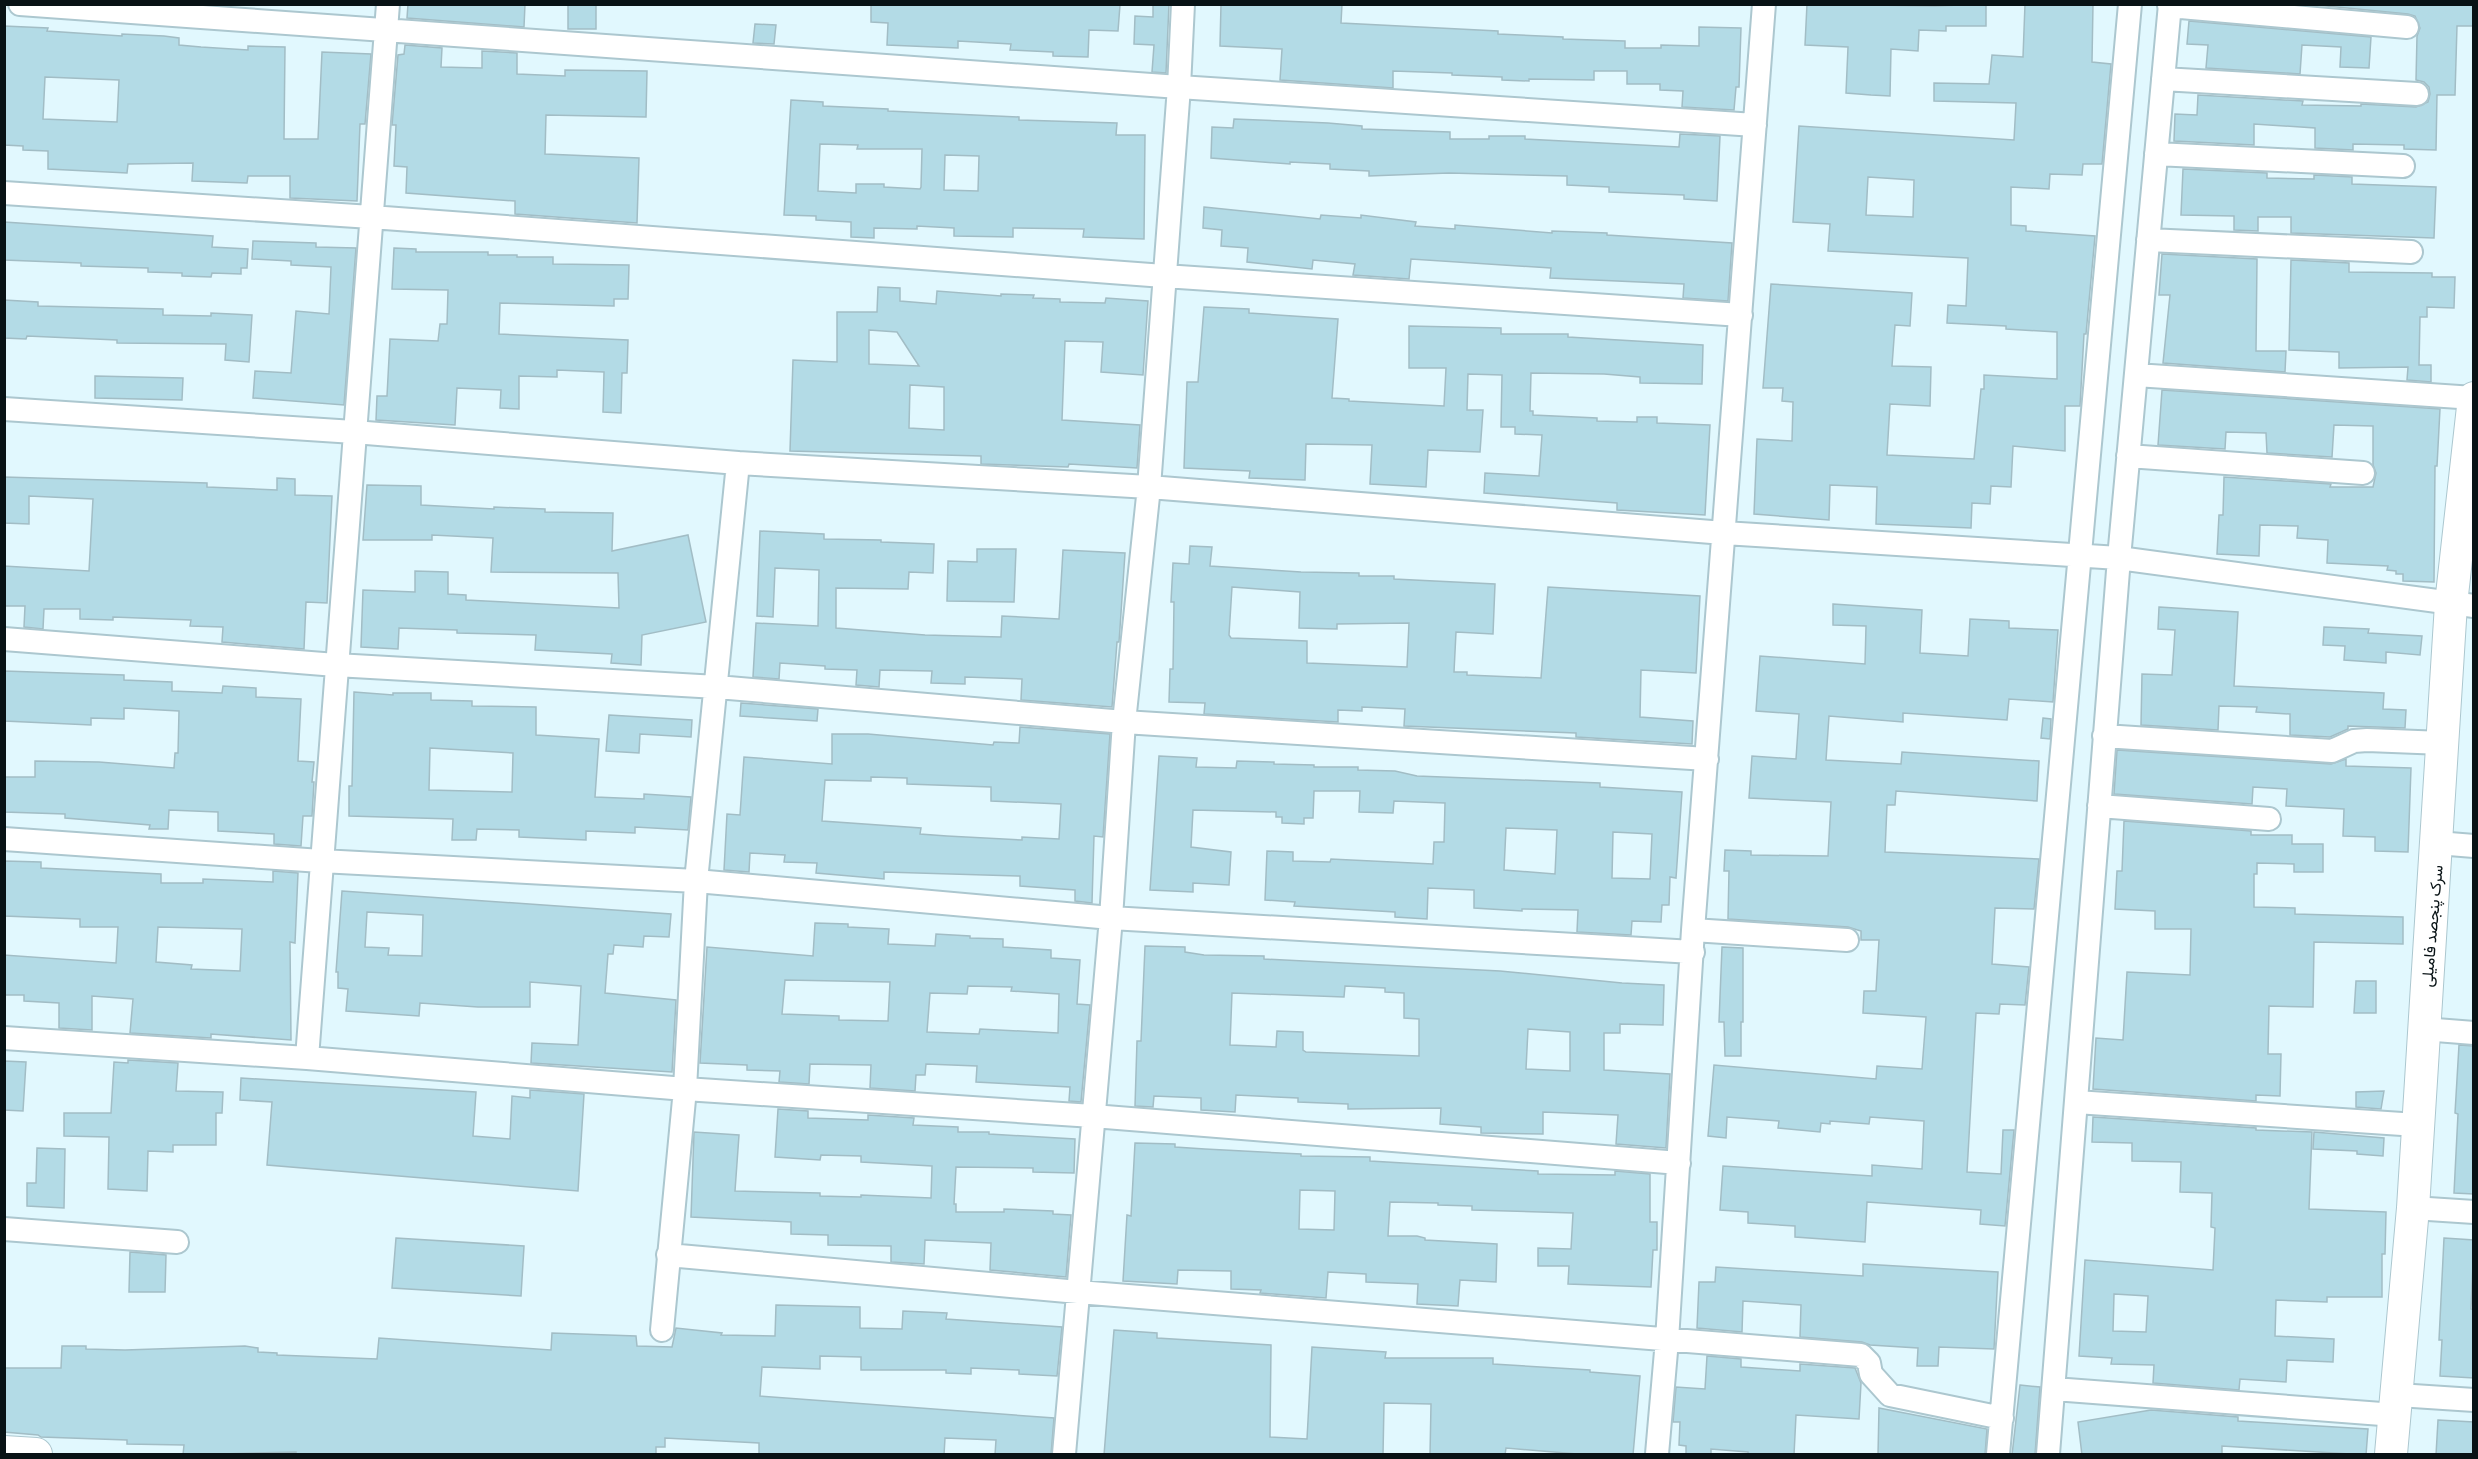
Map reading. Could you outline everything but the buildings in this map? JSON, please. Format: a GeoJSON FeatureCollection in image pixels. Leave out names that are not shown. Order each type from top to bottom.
{"type":"FeatureCollection","features":[{"type":"Feature","properties":{"kind":"main road","name":"سرک پنجصد فامیلی"},"geometry":{"type":"LineString","coordinates":[[2391,1455],[2413,1208],[2422,1029],[2443,743],[2462,605],[2474,398]]}},
{"type":"Feature","properties":{"kind":"main road"},"geometry":{"type":"LineString","coordinates":[[4,1452],[36,1455]]}},
{"type":"Feature","properties":{"kind":"street"},"geometry":{"type":"LineString","coordinates":[[20,4],[1179,87],[1755,125]]}},
{"type":"Feature","properties":{"kind":"street"},"geometry":{"type":"LineString","coordinates":[[307,1058],[388,4]]}},
{"type":"Feature","properties":{"kind":"street"},"geometry":{"type":"LineString","coordinates":[[1064,1455],[1111,918],[1124,722],[1149,488],[1179,87],[1183,4]]}},
{"type":"Feature","properties":{"kind":"street"},"geometry":{"type":"LineString","coordinates":[[1657,1455],[1667,1340],[1693,941],[1764,4]]}},
{"type":"Feature","properties":{"kind":"street"},"geometry":{"type":"LineString","coordinates":[[1998,1455],[2130,4]]}},
{"type":"Feature","properties":{"kind":"street"},"geometry":{"type":"LineString","coordinates":[[2048,1455],[2104,736],[2170,5],[2407,27]]}},
{"type":"Feature","properties":{"kind":"street"},"geometry":{"type":"LineString","coordinates":[[2163,79],[2417,94]]}},
{"type":"Feature","properties":{"kind":"street"},"geometry":{"type":"LineString","coordinates":[[2156,154],[2403,166]]}},
{"type":"Feature","properties":{"kind":"street"},"geometry":{"type":"LineString","coordinates":[[4,193],[1741,315]]}},
{"type":"Feature","properties":{"kind":"street"},"geometry":{"type":"LineString","coordinates":[[2148,240],[2411,252]]}},
{"type":"Feature","properties":{"kind":"street"},"geometry":{"type":"LineString","coordinates":[[2136,375],[2474,398]]}},
{"type":"Feature","properties":{"kind":"street"},"geometry":{"type":"LineString","coordinates":[[4,409],[354,432],[738,463],[1149,488],[1724,533],[2119,558],[2462,605]]}},
{"type":"Feature","properties":{"kind":"street"},"geometry":{"type":"LineString","coordinates":[[2128,456],[2363,473]]}},
{"type":"Feature","properties":{"kind":"street"},"geometry":{"type":"LineString","coordinates":[[662,1330],[685,1089],[696,881],[738,463]]}},
{"type":"Feature","properties":{"kind":"street"},"geometry":{"type":"LineString","coordinates":[[4,639],[336,665],[717,687],[1124,722],[1707,759]]}},
{"type":"Feature","properties":{"kind":"street"},"geometry":{"type":"LineString","coordinates":[[2104,736],[2332,751],[2355,741],[2367,740],[2443,743]]}},
{"type":"Feature","properties":{"kind":"street"},"geometry":{"type":"LineString","coordinates":[[2099,806],[2269,819]]}},
{"type":"Feature","properties":{"kind":"street"},"geometry":{"type":"LineString","coordinates":[[4,839],[321,861],[696,881],[1111,918],[1693,941],[1847,940]]}},
{"type":"Feature","properties":{"kind":"street"},"geometry":{"type":"LineString","coordinates":[[2437,843],[2474,846]]}},
{"type":"Feature","properties":{"kind":"street"},"geometry":{"type":"LineString","coordinates":[[2422,1029],[2474,1033]]}},
{"type":"Feature","properties":{"kind":"street"},"geometry":{"type":"LineString","coordinates":[[4,1038],[307,1058],[685,1089],[1093,1116],[1679,1162]]}},
{"type":"Feature","properties":{"kind":"street"},"geometry":{"type":"LineString","coordinates":[[2076,1102],[2417,1125]]}},
{"type":"Feature","properties":{"kind":"street"},"geometry":{"type":"LineString","coordinates":[[2413,1208],[2474,1212]]}},
{"type":"Feature","properties":{"kind":"street"},"geometry":{"type":"LineString","coordinates":[[4,1229],[177,1242]]}},
{"type":"Feature","properties":{"kind":"street"},"geometry":{"type":"LineString","coordinates":[[668,1255],[1077,1292],[1861,1355],[1869,1363],[1871,1374],[1890,1395],[2002,1418]]}},
{"type":"Feature","properties":{"kind":"street"},"geometry":{"type":"LineString","coordinates":[[2054,1389],[2397,1405],[2474,1400]]}}]}
